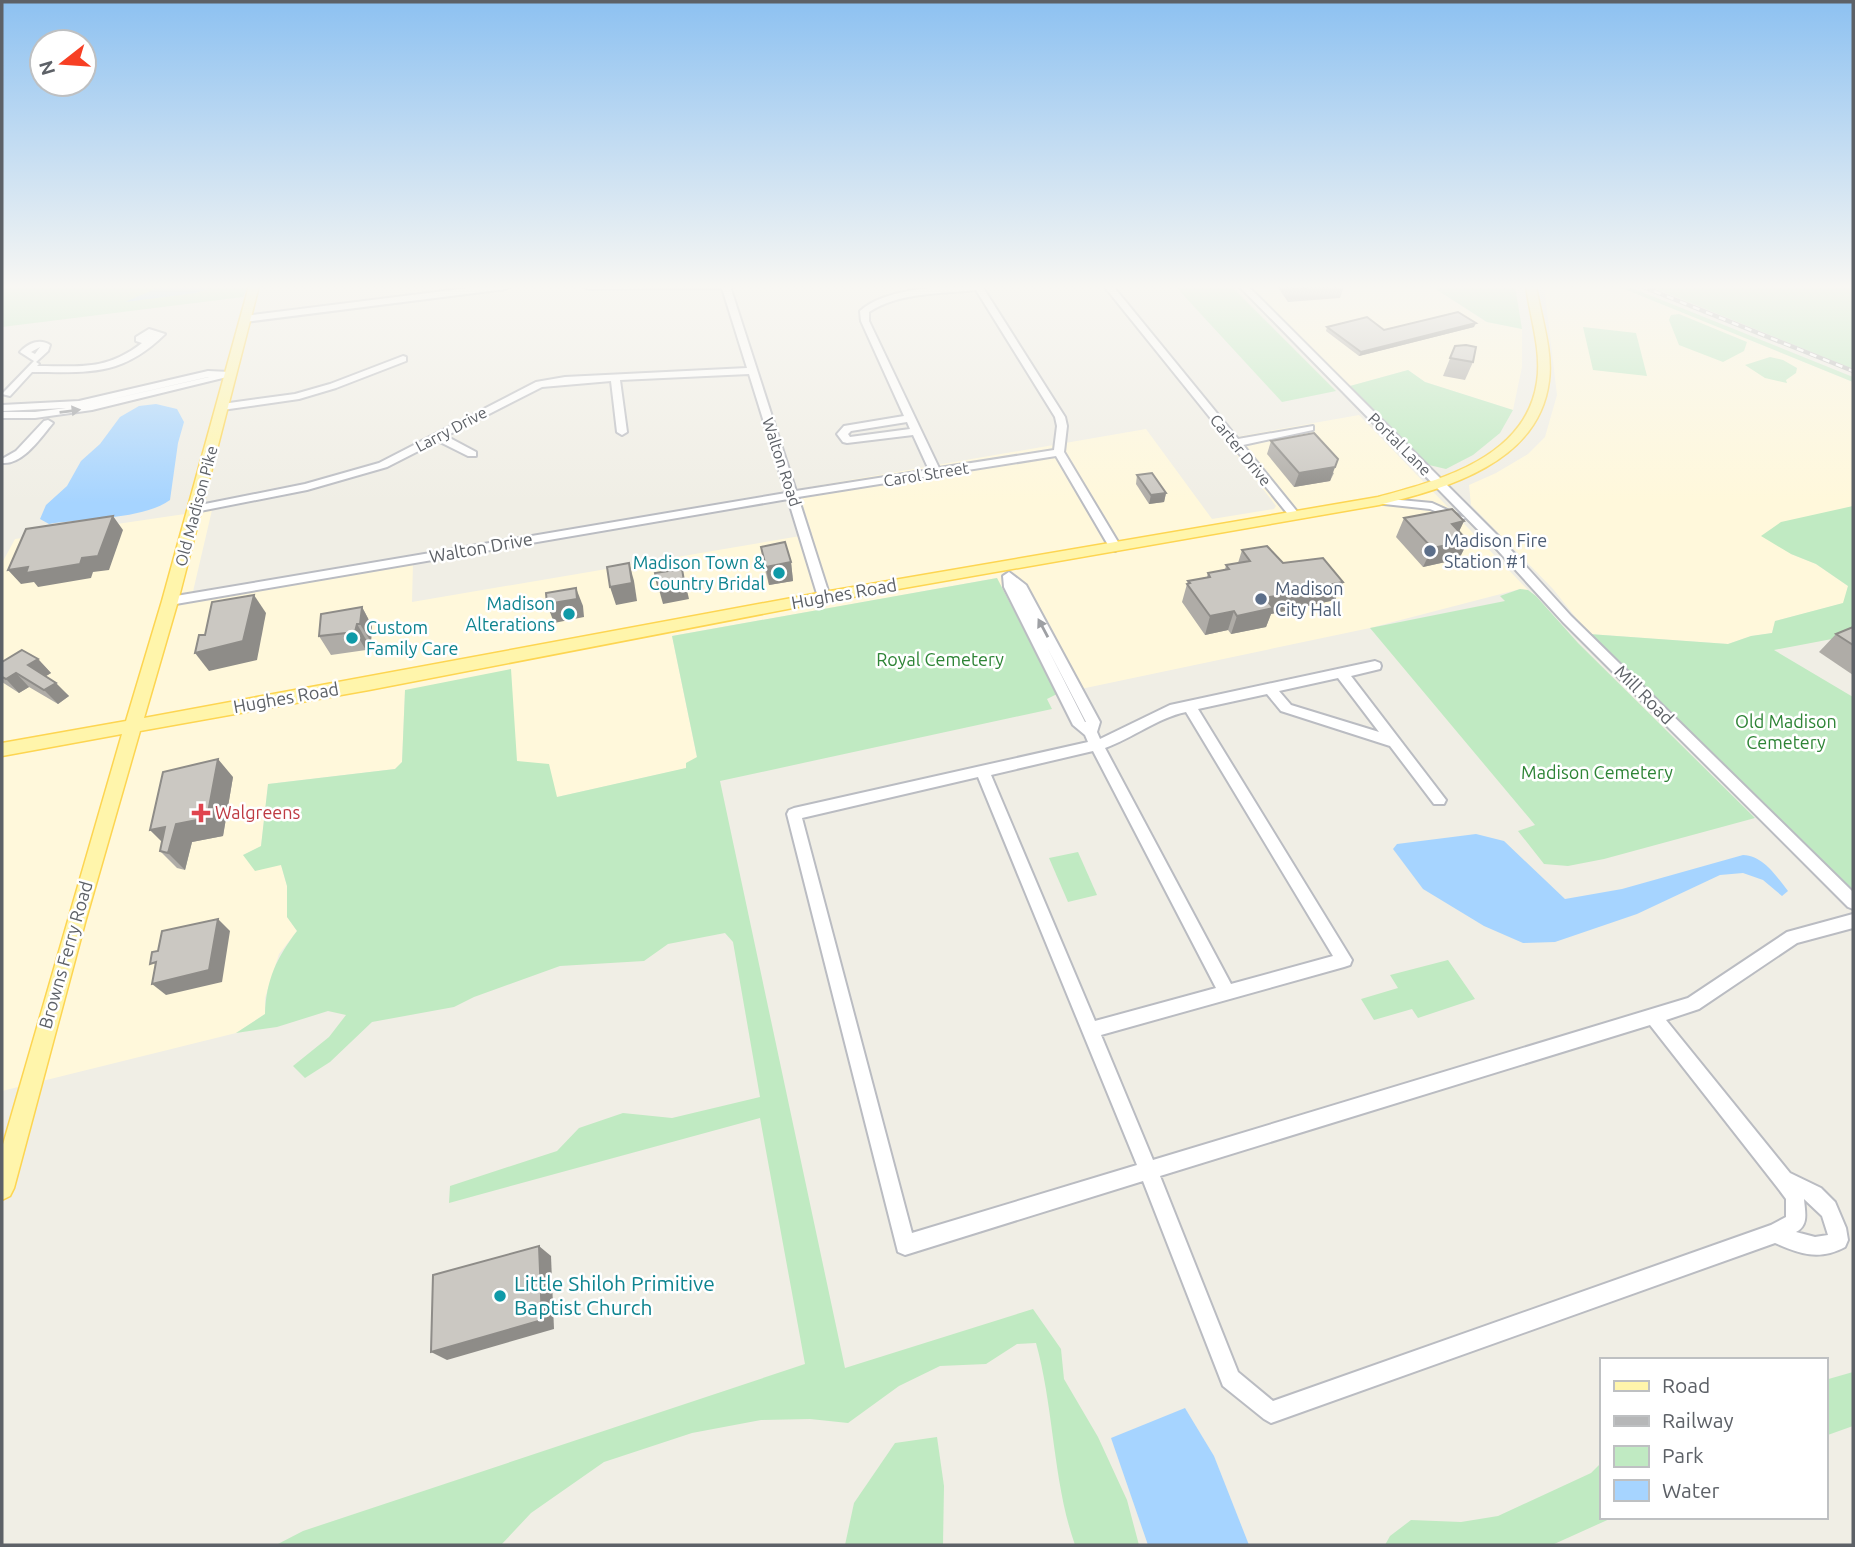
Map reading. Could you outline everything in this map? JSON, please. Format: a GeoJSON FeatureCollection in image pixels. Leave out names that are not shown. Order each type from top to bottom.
{"type":"FeatureCollection","features":[{"type":"Feature","properties":{"kind":"main road","name":"Old Madison Pike"},"geometry":{"type":"LineString","coordinates":[[134,724],[170,601],[235,358]]}},
{"type":"Feature","properties":{"kind":"main road","name":"Hughes Road"},"geometry":{"type":"LineString","coordinates":[[2,750],[134,724],[369,684],[824,597],[1006,570],[1115,547],[1379,501],[1439,484],[1491,459],[1521,433],[1532,419],[1543,382],[1542,358]]}},
{"type":"Feature","properties":{"kind":"main road","name":"Browns Ferry Road"},"geometry":{"type":"LineString","coordinates":[[2,1188],[76,919],[134,724]]}},
{"type":"Feature","properties":{"kind":"street"},"geometry":{"type":"LineString","coordinates":[[30,369],[98,370],[111,367],[126,358]]}},
{"type":"Feature","properties":{"kind":"street","name":"Walton Road"},"geometry":{"type":"LineString","coordinates":[[748,358],[824,597]]}},
{"type":"Feature","properties":{"kind":"street"},"geometry":{"type":"LineString","coordinates":[[882,358],[935,472]]}},
{"type":"Feature","properties":{"kind":"street"},"geometry":{"type":"LineString","coordinates":[[1023,358],[1060,417],[1062,426],[1059,452],[1115,547]]}},
{"type":"Feature","properties":{"kind":"street","name":"Carter Drive"},"geometry":{"type":"LineString","coordinates":[[1167,358],[1295,516]]}},
{"type":"Feature","properties":{"kind":"street","name":"Portal Lane"},"geometry":{"type":"LineString","coordinates":[[1314,358],[1439,484]]}},
{"type":"Feature","properties":{"kind":"street"},"geometry":{"type":"LineString","coordinates":[[2,406],[8,399],[4,396],[36,359]]}},
{"type":"Feature","properties":{"kind":"street"},"geometry":{"type":"LineString","coordinates":[[222,407],[296,397],[333,386],[402,359]]}},
{"type":"Feature","properties":{"kind":"street","name":"Larry Drive"},"geometry":{"type":"LineString","coordinates":[[195,509],[346,477],[383,465],[539,384],[615,377],[752,372]]}},
{"type":"Feature","properties":{"kind":"street"},"geometry":{"type":"LineString","coordinates":[[2,406],[79,404],[197,376],[215,373],[230,375]]}},
{"type":"Feature","properties":{"kind":"street"},"geometry":{"type":"LineString","coordinates":[[2,415],[92,407],[230,375]]}},
{"type":"Feature","properties":{"kind":"street"},"geometry":{"type":"LineString","coordinates":[[615,377],[622,432]]}},
{"type":"Feature","properties":{"kind":"street"},"geometry":{"type":"LineString","coordinates":[[910,418],[848,428],[842,434],[847,440],[916,431]]}},
{"type":"Feature","properties":{"kind":"street"},"geometry":{"type":"LineString","coordinates":[[3,464],[20,453],[48,423]]}},
{"type":"Feature","properties":{"kind":"street"},"geometry":{"type":"LineString","coordinates":[[1236,443],[1310,428]]}},
{"type":"Feature","properties":{"kind":"street"},"geometry":{"type":"LineString","coordinates":[[439,436],[472,454]]}},
{"type":"Feature","properties":{"kind":"street","name":"Carol Street"},"geometry":{"type":"LineString","coordinates":[[793,496],[1059,452]]}},
{"type":"Feature","properties":{"kind":"street","name":"Mill Road"},"geometry":{"type":"LineString","coordinates":[[1439,484],[1567,619],[1853,902]]}},
{"type":"Feature","properties":{"kind":"street","name":"Walton Drive"},"geometry":{"type":"LineString","coordinates":[[170,601],[643,519],[793,496]]}},
{"type":"Feature","properties":{"kind":"street"},"geometry":{"type":"LineString","coordinates":[[1379,501],[1432,506],[1488,533]]}},
{"type":"Feature","properties":{"kind":"street"},"geometry":{"type":"LineString","coordinates":[[1006,570],[1020,585],[1057,667],[1093,722],[1094,739],[1226,991]]}},
{"type":"Feature","properties":{"kind":"street"},"geometry":{"type":"LineString","coordinates":[[1375,666],[1170,710],[1115,739],[1094,739],[983,772],[794,814],[905,1245],[1693,1004],[1793,937],[1853,921]]}},
{"type":"Feature","properties":{"kind":"street"},"geometry":{"type":"LineString","coordinates":[[1342,674],[1439,800]]}},
{"type":"Feature","properties":{"kind":"street"},"geometry":{"type":"LineString","coordinates":[[1270,689],[1286,708],[1394,742]]}},
{"type":"Feature","properties":{"kind":"street"},"geometry":{"type":"LineString","coordinates":[[1091,1030],[1344,960],[1189,706]]}},
{"type":"Feature","properties":{"kind":"street"},"geometry":{"type":"LineString","coordinates":[[983,772],[1149,1172],[1230,1379],[1271,1412],[1775,1233],[1796,1222],[1795,1198],[1784,1180],[1653,1016]]}},
{"type":"Feature","properties":{"kind":"street"},"geometry":{"type":"LineString","coordinates":[[1775,1233],[1811,1246],[1827,1248],[1838,1240],[1837,1226],[1829,1206],[1801,1185],[1784,1180]]}},
{"type":"Feature","properties":{"kind":"shaded area"},"geometry":{"type":"Polygon","coordinates":[[[1322,358],[1522,358],[1513,410],[1425,382],[1408,370],[1350,386],[1322,358]]]}},
{"type":"Feature","properties":{"kind":"shaded area"},"geometry":{"type":"Polygon","coordinates":[[[1553,358],[1794,358],[1853,382],[1853,506],[1824,514],[1791,554],[1816,564],[1848,586],[1844,603],[1775,621],[1772,633],[1751,636],[1728,644],[1589,634],[1553,589],[1471,505],[1469,485],[1528,454],[1545,437],[1557,395],[1553,358]]]}},
{"type":"Feature","properties":{"kind":"shaded area"},"geometry":{"type":"Polygon","coordinates":[[[1359,415],[1528,590],[1520,589],[1370,628],[1057,694],[997,578],[672,636],[697,758],[687,768],[557,797],[517,761],[405,691],[402,762],[395,769],[268,784],[261,847],[243,855],[281,865],[287,886],[287,917],[297,931],[279,954],[265,998],[265,1014],[236,1033],[2,1091],[2,563],[15,539],[212,510],[191,600],[413,563],[412,602],[812,534],[798,489],[1146,429],[1212,519],[1274,509],[1276,506],[1224,439],[1359,415]]]}},
{"type":"Feature","properties":{"kind":"green space"},"geometry":{"type":"Polygon","coordinates":[[[1242,358],[1303,358],[1336,391],[1282,402],[1242,358]]]}},
{"type":"Feature","properties":{"kind":"green space"},"geometry":{"type":"Polygon","coordinates":[[[1590,358],[1642,358],[1647,376],[1593,370],[1590,358]]]}},
{"type":"Feature","properties":{"kind":"green space"},"geometry":{"type":"Polygon","coordinates":[[[1713,358],[1730,358],[1723,362],[1713,358]]]}},
{"type":"Feature","properties":{"kind":"green space"},"geometry":{"type":"Polygon","coordinates":[[[1775,358],[1797,368],[1796,373],[1786,380],[1787,383],[1765,378],[1745,365],[1775,358]]]}},
{"type":"Feature","properties":{"kind":"green space"},"geometry":{"type":"Polygon","coordinates":[[[1794,358],[1806,358],[1853,377],[1853,382],[1794,358]]]}},
{"type":"Feature","properties":{"kind":"green space"},"geometry":{"type":"Polygon","coordinates":[[[1826,358],[1853,358],[1853,369],[1826,358]]]}},
{"type":"Feature","properties":{"kind":"green space"},"geometry":{"type":"Polygon","coordinates":[[[1408,370],[1425,382],[1513,410],[1500,433],[1473,455],[1446,469],[1429,465],[1350,386],[1408,370]]]}},
{"type":"Feature","properties":{"kind":"green space","name":"Old Madison Cemetery"},"geometry":{"type":"Polygon","coordinates":[[[1853,506],[1853,635],[1774,650],[1853,697],[1853,891],[1589,634],[1728,644],[1751,636],[1772,633],[1775,621],[1843,603],[1848,586],[1816,564],[1791,554],[1761,536],[1781,522],[1853,506]]]}},
{"type":"Feature","properties":{"kind":"green space","name":"Royal Cemetery"},"geometry":{"type":"Polygon","coordinates":[[[997,578],[1057,694],[1047,699],[1052,709],[720,781],[845,1368],[1033,1309],[1061,1349],[1064,1379],[1098,1437],[1127,1500],[1139,1545],[1075,1545],[1062,1496],[1047,1393],[1036,1343],[1017,1344],[986,1364],[940,1366],[899,1386],[848,1423],[810,1419],[761,1420],[692,1433],[604,1462],[531,1513],[501,1545],[276,1545],[303,1531],[805,1364],[760,1118],[449,1203],[450,1186],[557,1151],[579,1128],[623,1113],[672,1118],[760,1097],[733,942],[725,933],[668,944],[644,961],[560,966],[474,997],[454,1007],[372,1022],[330,1062],[305,1078],[293,1066],[329,1037],[346,1015],[328,1011],[277,1027],[236,1033],[265,1014],[274,970],[297,931],[287,917],[287,886],[281,865],[255,871],[243,855],[261,846],[268,784],[395,769],[402,762],[405,690],[511,669],[517,761],[549,764],[557,797],[686,768],[686,763],[697,757],[672,636],[997,578]]]}},
{"type":"Feature","properties":{"kind":"green space","name":"Madison Cemetery"},"geometry":{"type":"Polygon","coordinates":[[[1520,589],[1528,590],[1536,596],[1578,643],[1755,818],[1604,859],[1568,866],[1544,864],[1518,831],[1535,825],[1370,628],[1505,601],[1500,596],[1520,589]]]}},
{"type":"Feature","properties":{"kind":"green space"},"geometry":{"type":"Polygon","coordinates":[[[1078,852],[1097,895],[1068,902],[1049,858],[1078,852]]]}},
{"type":"Feature","properties":{"kind":"green space"},"geometry":{"type":"Polygon","coordinates":[[[1448,960],[1475,999],[1418,1018],[1412,1009],[1374,1020],[1361,999],[1398,988],[1390,975],[1448,960]]]}},
{"type":"Feature","properties":{"kind":"green space"},"geometry":{"type":"Polygon","coordinates":[[[1853,1372],[1853,1426],[1827,1435],[1827,1379],[1853,1372]]]}},
{"type":"Feature","properties":{"kind":"green space"},"geometry":{"type":"Polygon","coordinates":[[[937,1437],[944,1486],[943,1545],[845,1545],[854,1503],[895,1443],[937,1437]]]}},
{"type":"Feature","properties":{"kind":"green space"},"geometry":{"type":"Polygon","coordinates":[[[1600,1464],[1600,1519],[1610,1519],[1552,1545],[1385,1545],[1390,1536],[1411,1520],[1461,1522],[1498,1516],[1591,1473],[1600,1464]]]}},
{"type":"Feature","properties":{"kind":"water"},"geometry":{"type":"Polygon","coordinates":[[[156,404],[177,409],[184,422],[178,443],[170,500],[158,507],[129,515],[49,524],[40,519],[46,505],[67,486],[81,461],[100,444],[120,417],[139,406],[156,404]]]}},
{"type":"Feature","properties":{"kind":"water"},"geometry":{"type":"Polygon","coordinates":[[[1476,834],[1504,841],[1565,899],[1622,889],[1743,855],[1763,863],[1788,891],[1782,896],[1763,880],[1743,873],[1720,875],[1637,914],[1555,942],[1523,943],[1484,926],[1423,889],[1393,849],[1397,844],[1476,834]]]}},
{"type":"Feature","properties":{"kind":"water"},"geometry":{"type":"Polygon","coordinates":[[[1185,1408],[1214,1456],[1249,1545],[1148,1545],[1111,1438],[1185,1408]]]}},
{"type":"Feature","properties":{"kind":"building"},"geometry":{"type":"Polygon","coordinates":[[[1451,358],[1474,358],[1473,362],[1451,358]]]}},
{"type":"Feature","properties":{"kind":"building"},"geometry":{"type":"Polygon","coordinates":[[[1314,433],[1338,459],[1335,467],[1299,473],[1271,441],[1314,433]]]}},
{"type":"Feature","properties":{"kind":"building"},"geometry":{"type":"Polygon","coordinates":[[[1152,473],[1166,493],[1151,495],[1137,475],[1152,473]]]}},
{"type":"Feature","properties":{"kind":"building"},"geometry":{"type":"Polygon","coordinates":[[[1452,509],[1464,521],[1452,524],[1468,541],[1432,548],[1404,518],[1452,509]]]}},
{"type":"Feature","properties":{"kind":"building"},"geometry":{"type":"Polygon","coordinates":[[[113,516],[98,556],[82,558],[80,564],[26,573],[28,567],[8,570],[26,529],[113,516]]]}},
{"type":"Feature","properties":{"kind":"building"},"geometry":{"type":"Polygon","coordinates":[[[785,542],[791,562],[766,567],[761,547],[785,542]]]}},
{"type":"Feature","properties":{"kind":"building"},"geometry":{"type":"Polygon","coordinates":[[[1267,546],[1283,563],[1323,558],[1343,582],[1265,598],[1273,608],[1237,616],[1234,611],[1210,616],[1187,584],[1190,583],[1188,581],[1210,577],[1208,573],[1229,569],[1226,565],[1250,561],[1242,550],[1267,546]]]}},
{"type":"Feature","properties":{"kind":"building"},"geometry":{"type":"Polygon","coordinates":[[[629,563],[632,583],[610,587],[607,567],[629,563]]]}},
{"type":"Feature","properties":{"kind":"building"},"geometry":{"type":"Polygon","coordinates":[[[682,569],[684,581],[658,586],[655,573],[682,569]]]}},
{"type":"Feature","properties":{"kind":"building"},"geometry":{"type":"Polygon","coordinates":[[[576,588],[577,599],[547,604],[546,593],[576,588]]]}},
{"type":"Feature","properties":{"kind":"building"},"geometry":{"type":"Polygon","coordinates":[[[254,595],[243,641],[195,653],[199,635],[205,635],[212,602],[254,595]]]}},
{"type":"Feature","properties":{"kind":"building"},"geometry":{"type":"Polygon","coordinates":[[[362,607],[360,624],[357,624],[355,632],[319,636],[321,614],[362,607]]]}},
{"type":"Feature","properties":{"kind":"building"},"geometry":{"type":"Polygon","coordinates":[[[1853,627],[1853,645],[1836,634],[1853,627]]]}},
{"type":"Feature","properties":{"kind":"building"},"geometry":{"type":"Polygon","coordinates":[[[22,650],[38,659],[28,665],[56,683],[44,690],[16,673],[6,679],[2,677],[2,662],[22,650]]]}},
{"type":"Feature","properties":{"kind":"building"},"geometry":{"type":"Polygon","coordinates":[[[218,759],[207,818],[176,824],[168,853],[160,851],[165,827],[150,830],[163,772],[218,759]]]}},
{"type":"Feature","properties":{"kind":"building"},"geometry":{"type":"Polygon","coordinates":[[[218,919],[209,970],[152,984],[156,962],[150,964],[152,952],[158,951],[162,931],[218,919]]]}},
{"type":"Feature","properties":{"kind":"building","name":"Little Shiloh Primitive Baptist Church"},"geometry":{"type":"Polygon","coordinates":[[[539,1246],[542,1320],[431,1352],[433,1275],[539,1246]]]}},
{"type":"Feature","properties":{"kind":"railway"},"geometry":{"type":"LineString","coordinates":[[1821,358],[1853,371]]}},
{"type":"Feature","properties":{"kind":"place","name":"Madison Fire Station #1"},"geometry":{"type":"Point","coordinates":[1430,551]}},
{"type":"Feature","properties":{"kind":"place","name":"Madison Town & Country Bridal"},"geometry":{"type":"Point","coordinates":[779,573]}},
{"type":"Feature","properties":{"kind":"place","name":"Madison City Hall"},"geometry":{"type":"Point","coordinates":[1261,599]}},
{"type":"Feature","properties":{"kind":"place","name":"Madison Alterations"},"geometry":{"type":"Point","coordinates":[569,614]}},
{"type":"Feature","properties":{"kind":"place","name":"Custom Family Care"},"geometry":{"type":"Point","coordinates":[352,638]}},
{"type":"Feature","properties":{"kind":"place","name":"Walgreens"},"geometry":{"type":"Point","coordinates":[201,813]}},
{"type":"Feature","properties":{"kind":"place","name":"Little Shiloh Primitive Baptist Church"},"geometry":{"type":"Point","coordinates":[500,1296]}}]}
